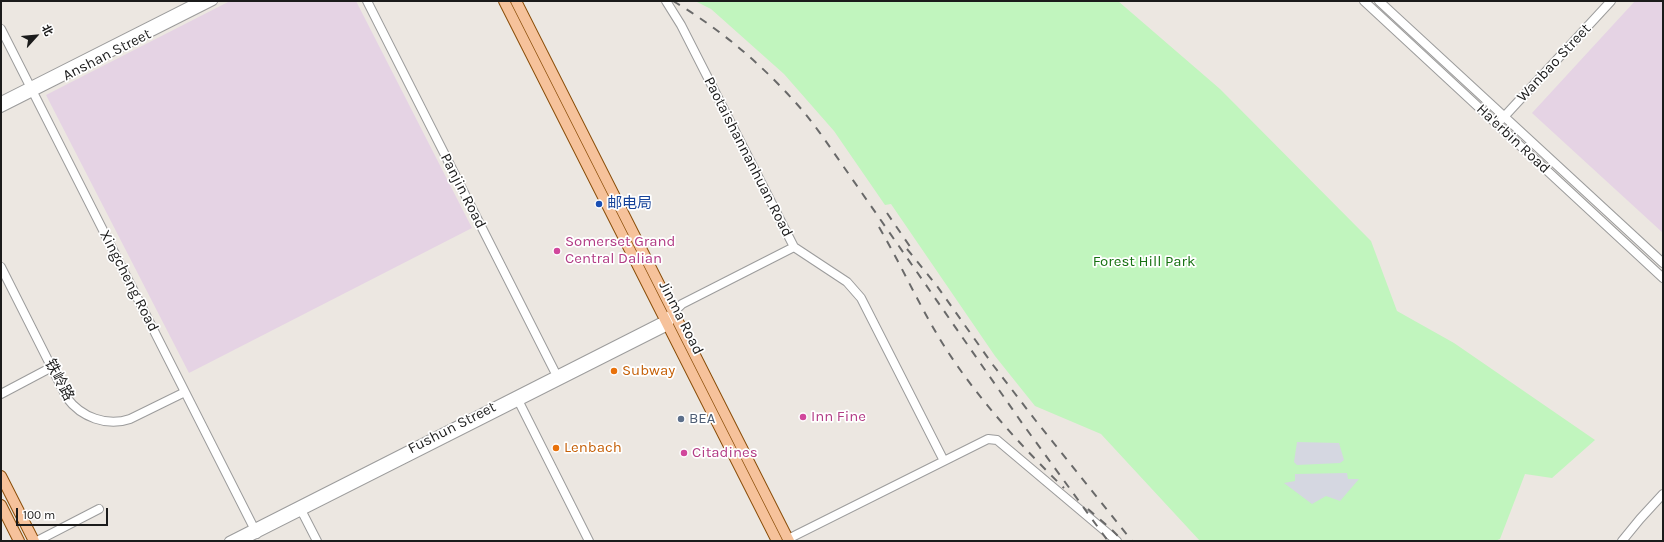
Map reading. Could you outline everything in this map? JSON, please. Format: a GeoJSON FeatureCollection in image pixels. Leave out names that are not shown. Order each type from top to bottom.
{"type":"FeatureCollection","features":[{"type":"Feature","properties":{"kind":"main road","name":"Jinma Road"},"geometry":{"type":"LineString","coordinates":[[504,1],[777,541]]}},
{"type":"Feature","properties":{"kind":"main road","name":"Jinma Road"},"geometry":{"type":"LineString","coordinates":[[516,1],[789,540]]}},
{"type":"Feature","properties":{"kind":"main road"},"geometry":{"type":"LineString","coordinates":[[1,476],[35,541]]}},
{"type":"Feature","properties":{"kind":"main road"},"geometry":{"type":"LineString","coordinates":[[1,490],[26,541]]}},
{"type":"Feature","properties":{"kind":"main road"},"geometry":{"type":"LineString","coordinates":[[1,506],[19,541]]}},
{"type":"Feature","properties":{"kind":"street","name":"Anshan Street"},"geometry":{"type":"LineString","coordinates":[[1,108],[32,89],[199,1]]}},
{"type":"Feature","properties":{"kind":"street","name":"Anshan Street"},"geometry":{"type":"LineString","coordinates":[[1,101],[32,89],[213,1]]}},
{"type":"Feature","properties":{"kind":"street","name":"Panjin Road"},"geometry":{"type":"LineString","coordinates":[[367,1],[558,378]]}},
{"type":"Feature","properties":{"kind":"street","name":"Paotaishannanhuan Road"},"geometry":{"type":"LineString","coordinates":[[666,1],[684,32],[794,248],[847,282],[861,298],[944,461]]}},
{"type":"Feature","properties":{"kind":"street","name":"Ha'erbin Road"},"geometry":{"type":"LineString","coordinates":[[1364,1],[1663,278]]}},
{"type":"Feature","properties":{"kind":"street","name":"Ha'erbin Road"},"geometry":{"type":"LineString","coordinates":[[1379,1],[1663,263]]}},
{"type":"Feature","properties":{"kind":"street","name":"Wanbao Street"},"geometry":{"type":"LineString","coordinates":[[1497,124],[1611,1]]}},
{"type":"Feature","properties":{"kind":"street","name":"Xingcheng Road"},"geometry":{"type":"LineString","coordinates":[[1,29],[255,531]]}},
{"type":"Feature","properties":{"kind":"street","name":"Fushun Street"},"geometry":{"type":"LineString","coordinates":[[229,541],[255,531],[667,323],[674,312],[682,304],[794,248]]}},
{"type":"Feature","properties":{"kind":"street","name":"铁岭路"},"geometry":{"type":"LineString","coordinates":[[1,266],[67,398],[74,407],[83,414],[112,423],[120,423],[185,392]]}},
{"type":"Feature","properties":{"kind":"street"},"geometry":{"type":"LineString","coordinates":[[1,394],[52,368]]}},
{"type":"Feature","properties":{"kind":"street"},"geometry":{"type":"LineString","coordinates":[[517,398],[589,541]]}},
{"type":"Feature","properties":{"kind":"street"},"geometry":{"type":"LineString","coordinates":[[789,540],[988,439],[998,440],[1117,541]]}},
{"type":"Feature","properties":{"kind":"street"},"geometry":{"type":"LineString","coordinates":[[1622,541],[1663,494]]}},
{"type":"Feature","properties":{"kind":"street"},"geometry":{"type":"LineString","coordinates":[[300,508],[317,541]]}},
{"type":"Feature","properties":{"kind":"street"},"geometry":{"type":"LineString","coordinates":[[35,541],[99,509]]}},
{"type":"Feature","properties":{"kind":"street","name":"Fushun Street"},"geometry":{"type":"LineString","coordinates":[[242,541],[255,531]]}},
{"type":"Feature","properties":{"kind":"shaded area"},"geometry":{"type":"Polygon","coordinates":[[[230,1],[356,1],[472,228],[189,373],[46,95],[230,1]]]}},
{"type":"Feature","properties":{"kind":"shaded area"},"geometry":{"type":"Polygon","coordinates":[[[1635,1],[1663,1],[1663,233],[1532,113],[1635,1]]]}},
{"type":"Feature","properties":{"kind":"shaded area"},"geometry":{"type":"Polygon","coordinates":[[[1297,442],[1339,443],[1344,460],[1340,463],[1297,465],[1294,462],[1297,442]]]}},
{"type":"Feature","properties":{"kind":"shaded area"},"geometry":{"type":"Polygon","coordinates":[[[1347,473],[1348,479],[1359,479],[1340,501],[1326,496],[1312,504],[1284,483],[1295,481],[1295,474],[1347,473]]]}},
{"type":"Feature","properties":{"kind":"green space","name":"Forest Hill Park"},"geometry":{"type":"Polygon","coordinates":[[[695,1],[1118,1],[1220,89],[1371,241],[1397,311],[1454,343],[1595,440],[1552,478],[1525,474],[1500,539],[1495,541],[1200,541],[1101,434],[1035,406],[995,356],[891,204],[885,205],[834,131],[784,74],[711,9],[695,1]]]}},
{"type":"Feature","properties":{"kind":"railway"},"geometry":{"type":"LineString","coordinates":[[673,1],[709,24],[759,65],[789,95],[807,116],[829,145],[1022,423],[1108,541]]}},
{"type":"Feature","properties":{"kind":"railway"},"geometry":{"type":"LineString","coordinates":[[887,213],[913,251]]}},
{"type":"Feature","properties":{"kind":"railway"},"geometry":{"type":"LineString","coordinates":[[879,227],[930,321],[960,370],[1002,423],[1064,488]]}},
{"type":"Feature","properties":{"kind":"railway"},"geometry":{"type":"LineString","coordinates":[[907,249],[937,286],[993,365],[1036,421],[1132,541]]}},
{"type":"Feature","properties":{"kind":"railway"},"geometry":{"type":"LineString","coordinates":[[1088,509],[1123,541]]}},
{"type":"Feature","properties":{"kind":"place","name":"邮电局"},"geometry":{"type":"Point","coordinates":[599,204]}},
{"type":"Feature","properties":{"kind":"place","name":"Somerset Grand Central Dalian"},"geometry":{"type":"Point","coordinates":[557,251]}},
{"type":"Feature","properties":{"kind":"place","name":"Subway"},"geometry":{"type":"Point","coordinates":[614,371]}},
{"type":"Feature","properties":{"kind":"place","name":"Inn Fine"},"geometry":{"type":"Point","coordinates":[803,417]}},
{"type":"Feature","properties":{"kind":"place","name":"BEA"},"geometry":{"type":"Point","coordinates":[681,419]}},
{"type":"Feature","properties":{"kind":"place","name":"Lenbach"},"geometry":{"type":"Point","coordinates":[556,448]}},
{"type":"Feature","properties":{"kind":"place","name":"Citadines"},"geometry":{"type":"Point","coordinates":[684,453]}}]}
